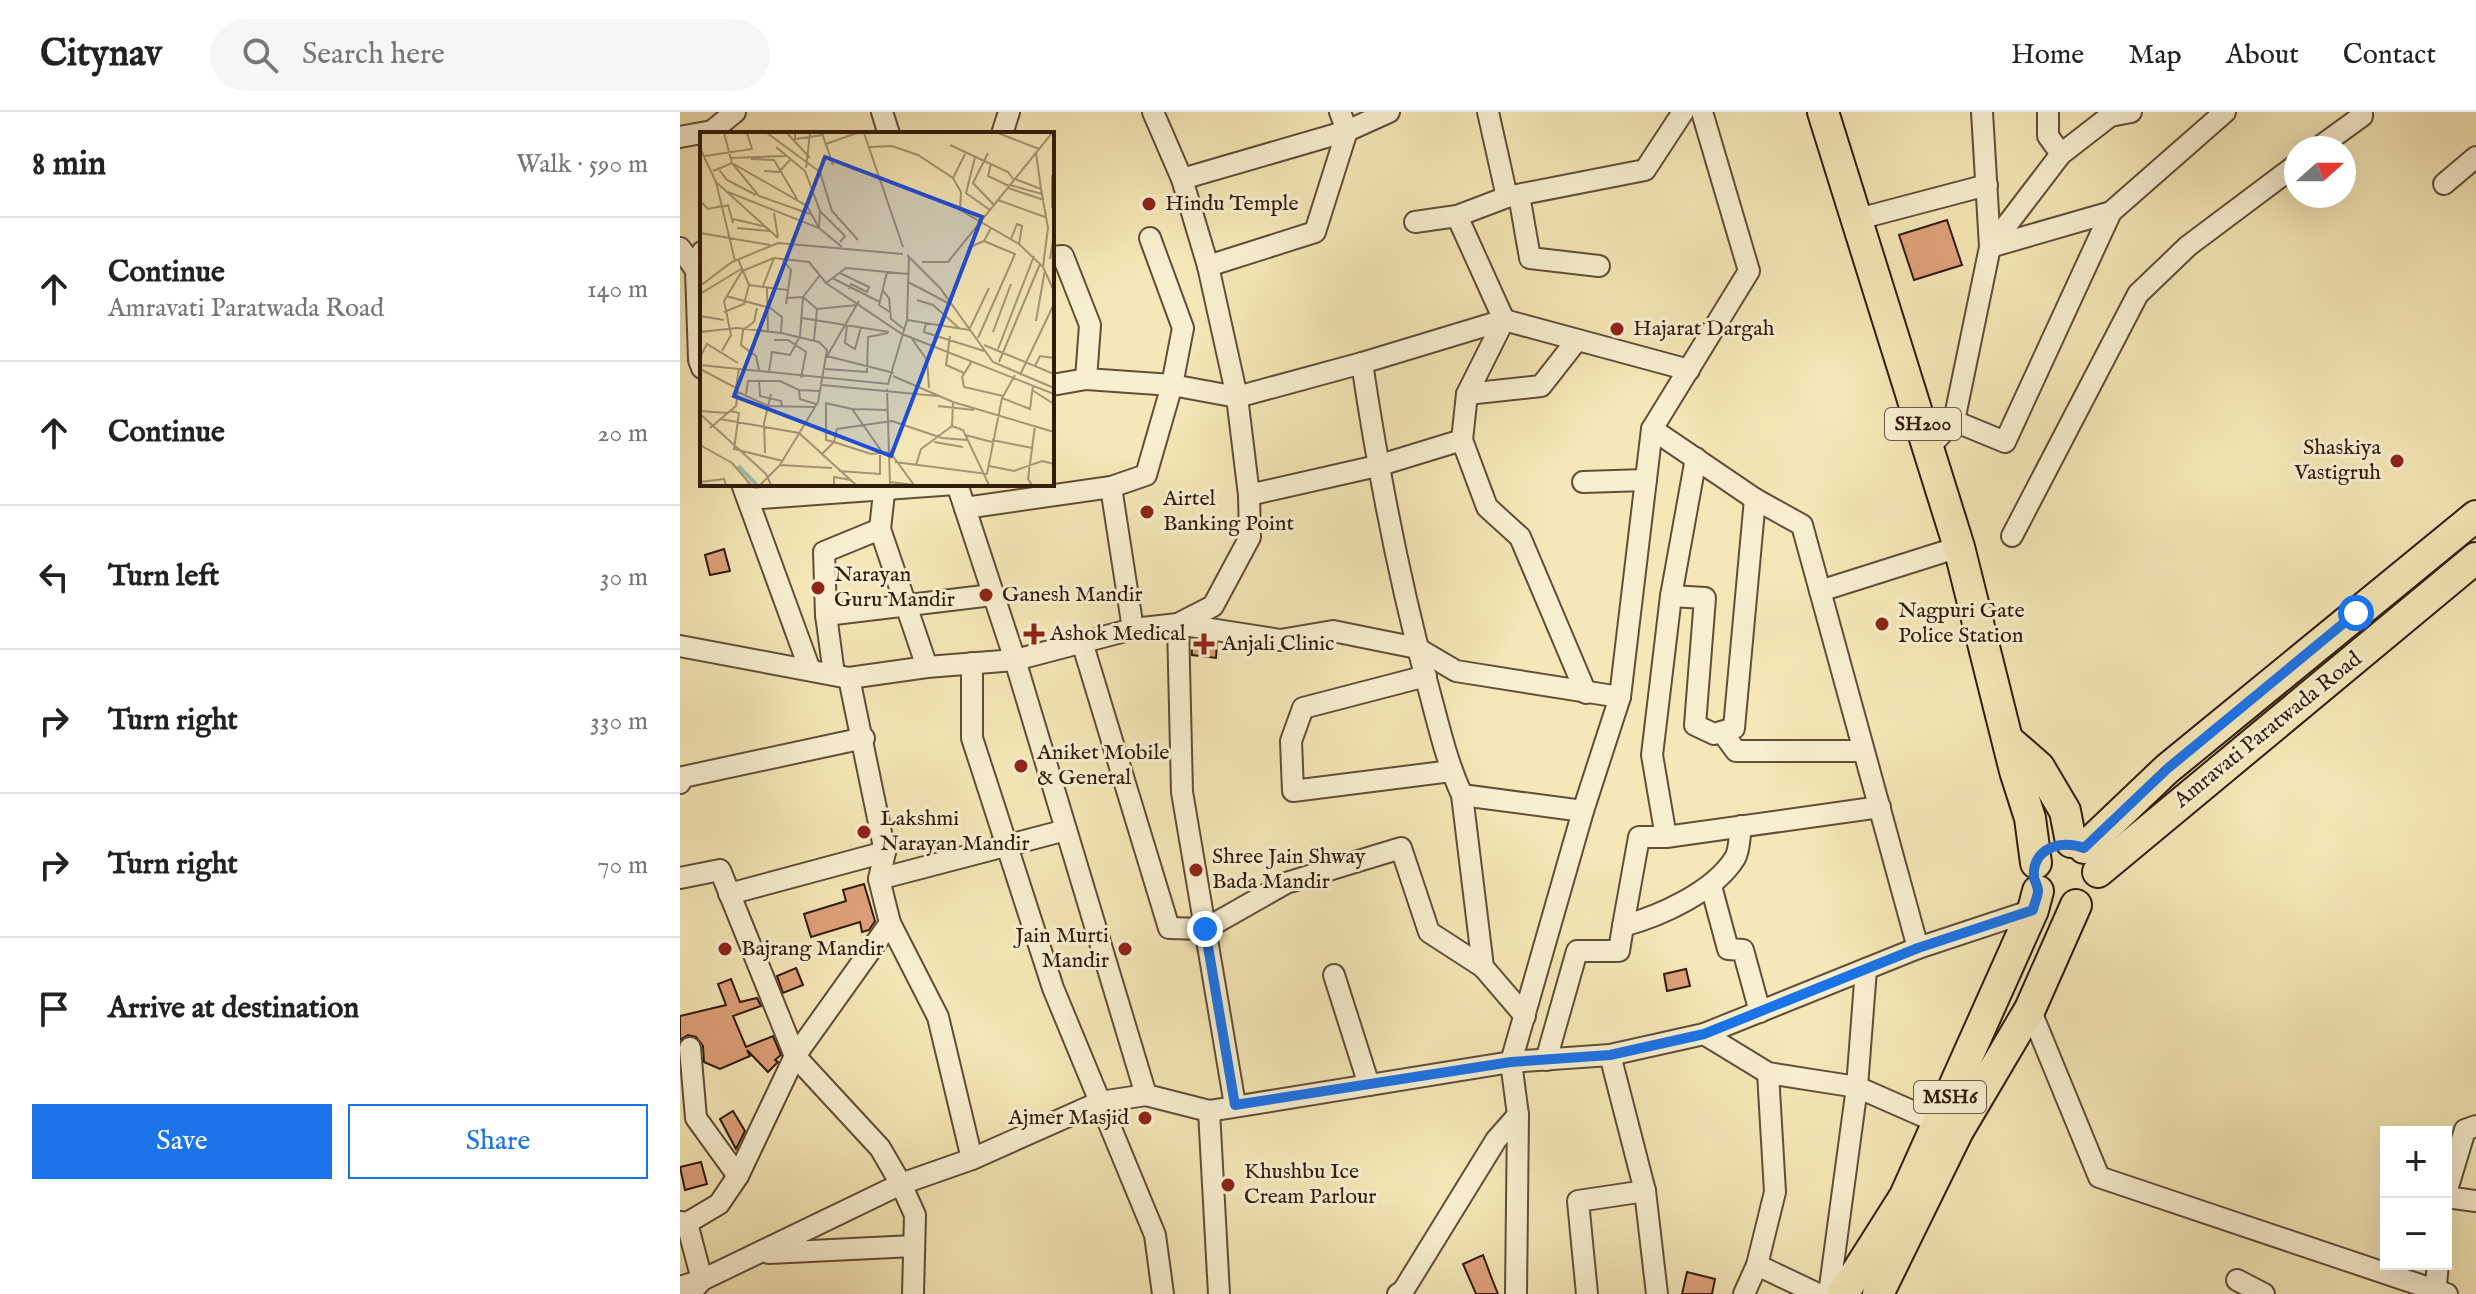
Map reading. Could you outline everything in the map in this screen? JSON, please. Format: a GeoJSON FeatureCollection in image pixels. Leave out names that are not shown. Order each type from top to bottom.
{"type":"FeatureCollection","features":[{"type":"Feature","properties":{"kind":"main road","name":"SH200"},"geometry":{"type":"LineString","coordinates":[[1823,112],[1930,446],[1959,547],[2015,771],[2030,818],[2036,888]]}},
{"type":"Feature","properties":{"kind":"main road","name":"Amravati Paratwada Road"},"geometry":{"type":"LineString","coordinates":[[2084,854],[2167,769],[2476,516]]}},
{"type":"Feature","properties":{"kind":"main road","name":"Amravati Paratwada Road"},"geometry":{"type":"LineString","coordinates":[[2084,854],[2476,558]]}},
{"type":"Feature","properties":{"kind":"main road"},"geometry":{"type":"LineString","coordinates":[[2008,740],[2039,767],[2065,811],[2084,854],[2096,886],[2088,898],[2076,905],[2062,906],[2048,901],[2036,888],[2044,851],[2057,843],[2084,854]]}},
{"type":"Feature","properties":{"kind":"main road","name":"MSH6"},"geometry":{"type":"LineString","coordinates":[[1878,1294],[1948,1127],[2036,888]]}},
{"type":"Feature","properties":{"kind":"main road","name":"MSH6"},"geometry":{"type":"LineString","coordinates":[[1843,1294],[1948,1127],[2030,1009],[2076,905]]}},
{"type":"Feature","properties":{"kind":"street"},"geometry":{"type":"LineString","coordinates":[[712,132],[735,112]]}},
{"type":"Feature","properties":{"kind":"street"},"geometry":{"type":"LineString","coordinates":[[882,112],[888,132]]}},
{"type":"Feature","properties":{"kind":"street"},"geometry":{"type":"LineString","coordinates":[[1003,132],[1009,112]]}},
{"type":"Feature","properties":{"kind":"street"},"geometry":{"type":"LineString","coordinates":[[1153,112],[1182,179],[1208,266],[1237,397],[1249,495],[1250,537],[1213,606],[1178,624]]}},
{"type":"Feature","properties":{"kind":"street"},"geometry":{"type":"LineString","coordinates":[[1182,179],[1343,122],[1389,112]]}},
{"type":"Feature","properties":{"kind":"street"},"geometry":{"type":"LineString","coordinates":[[1488,112],[1530,258],[1599,266]]}},
{"type":"Feature","properties":{"kind":"street"},"geometry":{"type":"LineString","coordinates":[[1415,222],[1457,216],[1513,196],[1645,170],[1683,112]]}},
{"type":"Feature","properties":{"kind":"street"},"geometry":{"type":"LineString","coordinates":[[1516,1294],[1518,1115],[1511,1062],[1583,811],[1620,697],[1652,429],[1749,271],[1702,112]]}},
{"type":"Feature","properties":{"kind":"street"},"geometry":{"type":"LineString","coordinates":[[1930,446],[1954,421],[1990,247],[1982,112]]}},
{"type":"Feature","properties":{"kind":"street"},"geometry":{"type":"LineString","coordinates":[[2048,112],[2048,136],[2061,154]]}},
{"type":"Feature","properties":{"kind":"street"},"geometry":{"type":"LineString","coordinates":[[1954,421],[2005,442],[2111,212],[2225,112]]}},
{"type":"Feature","properties":{"kind":"street"},"geometry":{"type":"LineString","coordinates":[[2334,136],[2362,116],[2362,112]]}},
{"type":"Feature","properties":{"kind":"street"},"geometry":{"type":"LineString","coordinates":[[1990,247],[2061,154],[2117,113]]}},
{"type":"Feature","properties":{"kind":"street"},"geometry":{"type":"LineString","coordinates":[[1208,266],[1315,232],[1343,122]]}},
{"type":"Feature","properties":{"kind":"street"},"geometry":{"type":"LineString","coordinates":[[680,137],[700,134]]}},
{"type":"Feature","properties":{"kind":"street"},"geometry":{"type":"LineString","coordinates":[[2444,184],[2476,157]]}},
{"type":"Feature","properties":{"kind":"street"},"geometry":{"type":"LineString","coordinates":[[2012,536],[2138,294],[2188,246],[2284,174]]}},
{"type":"Feature","properties":{"kind":"street"},"geometry":{"type":"LineString","coordinates":[[1858,219],[1987,185]]}},
{"type":"Feature","properties":{"kind":"street"},"geometry":{"type":"LineString","coordinates":[[1990,247],[2111,212]]}},
{"type":"Feature","properties":{"kind":"street"},"geometry":{"type":"LineString","coordinates":[[1457,216],[1504,320]]}},
{"type":"Feature","properties":{"kind":"street"},"geometry":{"type":"LineString","coordinates":[[965,508],[1111,487],[1146,475],[1172,385],[1183,328],[1150,238]]}},
{"type":"Feature","properties":{"kind":"street"},"geometry":{"type":"LineString","coordinates":[[680,248],[699,261],[696,362]]}},
{"type":"Feature","properties":{"kind":"street"},"geometry":{"type":"LineString","coordinates":[[1054,257],[1063,256],[1090,325],[1086,379]]}},
{"type":"Feature","properties":{"kind":"street"},"geometry":{"type":"LineString","coordinates":[[1054,385],[1086,379],[1172,385],[1237,397],[1504,320],[1689,370]]}},
{"type":"Feature","properties":{"kind":"street"},"geometry":{"type":"LineString","coordinates":[[1504,320],[1467,394],[1462,440],[1487,507],[1520,537],[1586,693]]}},
{"type":"Feature","properties":{"kind":"street"},"geometry":{"type":"LineString","coordinates":[[1467,394],[1541,386],[1577,340]]}},
{"type":"Feature","properties":{"kind":"street"},"geometry":{"type":"LineString","coordinates":[[1362,363],[1377,466],[1417,648],[1451,771],[1462,795],[1483,967]]}},
{"type":"Feature","properties":{"kind":"street"},"geometry":{"type":"LineString","coordinates":[[1652,429],[1755,499],[1802,525],[1918,948]]}},
{"type":"Feature","properties":{"kind":"street"},"geometry":{"type":"LineString","coordinates":[[1249,495],[1377,466],[1462,440]]}},
{"type":"Feature","properties":{"kind":"street"},"geometry":{"type":"LineString","coordinates":[[1666,837],[1652,755],[1671,596],[1696,458]]}},
{"type":"Feature","properties":{"kind":"street"},"geometry":{"type":"LineString","coordinates":[[1583,482],[1646,480]]}},
{"type":"Feature","properties":{"kind":"street"},"geometry":{"type":"LineString","coordinates":[[810,670],[745,491],[885,486],[880,529],[927,667]]}},
{"type":"Feature","properties":{"kind":"street"},"geometry":{"type":"LineString","coordinates":[[957,486],[1015,660],[1146,1095]]}},
{"type":"Feature","properties":{"kind":"street"},"geometry":{"type":"LineString","coordinates":[[1111,487],[1133,629]]}},
{"type":"Feature","properties":{"kind":"street"},"geometry":{"type":"LineString","coordinates":[[1671,596],[1705,598],[1695,725],[1714,734],[1734,728],[1755,499]]}},
{"type":"Feature","properties":{"kind":"street"},"geometry":{"type":"LineString","coordinates":[[880,529],[824,552],[826,615],[842,676],[864,738],[885,852],[879,879],[890,923],[938,1017],[972,1159]]}},
{"type":"Feature","properties":{"kind":"street"},"geometry":{"type":"LineString","coordinates":[[1820,591],[1959,547]]}},
{"type":"Feature","properties":{"kind":"street"},"geometry":{"type":"LineString","coordinates":[[826,615],[992,595]]}},
{"type":"Feature","properties":{"kind":"street"},"geometry":{"type":"LineString","coordinates":[[1178,624],[1182,792],[1235,1105]]}},
{"type":"Feature","properties":{"kind":"street"},"geometry":{"type":"LineString","coordinates":[[680,646],[842,676],[1015,660],[1133,629],[1178,624],[1280,640],[1333,631],[1417,648],[1456,671],[1620,697]]}},
{"type":"Feature","properties":{"kind":"street"},"geometry":{"type":"LineString","coordinates":[[1082,642],[1169,928],[1205,929],[1286,883],[1401,848],[1429,932],[1483,967],[1525,1016]]}},
{"type":"Feature","properties":{"kind":"street"},"geometry":{"type":"LineString","coordinates":[[972,663],[972,738],[1053,988],[1155,1235],[1163,1294]]}},
{"type":"Feature","properties":{"kind":"street"},"geometry":{"type":"LineString","coordinates":[[1426,676],[1303,708],[1291,741],[1293,791],[1451,771]]}},
{"type":"Feature","properties":{"kind":"street"},"geometry":{"type":"LineString","coordinates":[[1722,732],[1736,751],[1863,751]]}},
{"type":"Feature","properties":{"kind":"street"},"geometry":{"type":"LineString","coordinates":[[680,783],[683,777],[864,738]]}},
{"type":"Feature","properties":{"kind":"street"},"geometry":{"type":"LineString","coordinates":[[1462,795],[1583,811]]}},
{"type":"Feature","properties":{"kind":"street"},"geometry":{"type":"LineString","coordinates":[[1546,1060],[1577,951],[1619,951],[1639,837],[1666,837],[1880,807]]}},
{"type":"Feature","properties":{"kind":"street"},"geometry":{"type":"LineString","coordinates":[[1623,926],[1646,920],[1711,886],[1737,855],[1741,826]]}},
{"type":"Feature","properties":{"kind":"street"},"geometry":{"type":"LineString","coordinates":[[879,879],[1066,830]]}},
{"type":"Feature","properties":{"kind":"street"},"geometry":{"type":"LineString","coordinates":[[729,894],[885,852]]}},
{"type":"Feature","properties":{"kind":"street"},"geometry":{"type":"LineString","coordinates":[[680,878],[720,870],[795,1056],[880,1148],[901,1184],[915,1215],[913,1294]]}},
{"type":"Feature","properties":{"kind":"street"},"geometry":{"type":"LineString","coordinates":[[1711,886],[1728,949],[1743,950],[1760,1012]]}},
{"type":"Feature","properties":{"kind":"street"},"geometry":{"type":"LineString","coordinates":[[680,1287],[696,1287],[901,1184],[972,1159],[1100,1102],[1146,1095],[1209,1111],[1511,1062],[1610,1055],[1704,1034],[1918,948],[2036,888]]}},
{"type":"Feature","properties":{"kind":"street"},"geometry":{"type":"LineString","coordinates":[[696,1287],[683,1223],[719,1204],[738,1176],[795,1056],[890,923]]}},
{"type":"Feature","properties":{"kind":"street"},"geometry":{"type":"LineString","coordinates":[[1829,1294],[1857,1087],[1866,969]]}},
{"type":"Feature","properties":{"kind":"street"},"geometry":{"type":"LineString","coordinates":[[1334,975],[1369,1085]]}},
{"type":"Feature","properties":{"kind":"street"},"geometry":{"type":"LineString","coordinates":[[2030,1009],[2099,1177],[2439,1293],[2438,1270]]}},
{"type":"Feature","properties":{"kind":"street"},"geometry":{"type":"LineString","coordinates":[[1704,1034],[1768,1073],[1857,1087],[1948,1127]]}},
{"type":"Feature","properties":{"kind":"street"},"geometry":{"type":"LineString","coordinates":[[690,1048],[696,1118],[738,1176]]}},
{"type":"Feature","properties":{"kind":"street"},"geometry":{"type":"LineString","coordinates":[[1610,1055],[1645,1191],[1657,1294]]}},
{"type":"Feature","properties":{"kind":"street"},"geometry":{"type":"LineString","coordinates":[[1744,1294],[1757,1265],[1775,1192],[1768,1073]]}},
{"type":"Feature","properties":{"kind":"street"},"geometry":{"type":"LineString","coordinates":[[1209,1111],[1219,1294]]}},
{"type":"Feature","properties":{"kind":"street"},"geometry":{"type":"LineString","coordinates":[[1398,1294],[1403,1291],[1496,1140],[1518,1115]]}},
{"type":"Feature","properties":{"kind":"street"},"geometry":{"type":"LineString","coordinates":[[2452,1174],[2465,1130],[2476,1126]]}},
{"type":"Feature","properties":{"kind":"street"},"geometry":{"type":"LineString","coordinates":[[1587,1294],[1578,1201],[1645,1191]]}},
{"type":"Feature","properties":{"kind":"street"},"geometry":{"type":"LineString","coordinates":[[2452,1196],[2476,1201]]}},
{"type":"Feature","properties":{"kind":"street"},"geometry":{"type":"LineString","coordinates":[[757,1254],[914,1246]]}},
{"type":"Feature","properties":{"kind":"street"},"geometry":{"type":"LineString","coordinates":[[1757,1265],[1818,1294]]}},
{"type":"Feature","properties":{"kind":"street"},"geometry":{"type":"LineString","coordinates":[[2237,1280],[2264,1294]]}},
{"type":"Feature","properties":{"kind":"building"},"geometry":{"type":"Polygon","coordinates":[[[1947,220],[1962,265],[1914,280],[1899,235],[1947,220]]]}},
{"type":"Feature","properties":{"kind":"building"},"geometry":{"type":"Polygon","coordinates":[[[724,549],[730,571],[710,575],[705,555],[724,549]]]}},
{"type":"Feature","properties":{"kind":"building"},"geometry":{"type":"Polygon","coordinates":[[[1191,639],[1217,643],[1216,658],[1192,655],[1191,639]]]}},
{"type":"Feature","properties":{"kind":"building"},"geometry":{"type":"Polygon","coordinates":[[[864,884],[875,921],[869,930],[862,932],[860,922],[811,937],[804,914],[846,901],[843,890],[864,884]]]}},
{"type":"Feature","properties":{"kind":"building"},"geometry":{"type":"Polygon","coordinates":[[[796,968],[803,985],[783,993],[777,976],[796,968]]]}},
{"type":"Feature","properties":{"kind":"building"},"geometry":{"type":"Polygon","coordinates":[[[1686,969],[1690,986],[1667,991],[1664,974],[1686,969]]]}},
{"type":"Feature","properties":{"kind":"building"},"geometry":{"type":"Polygon","coordinates":[[[731,979],[740,1002],[757,998],[761,1006],[733,1016],[746,1047],[773,1036],[781,1055],[768,1072],[747,1050],[750,1056],[720,1069],[704,1062],[703,1046],[696,1037],[688,1035],[680,1040],[680,1016],[726,1005],[718,984],[731,979]]]}},
{"type":"Feature","properties":{"kind":"building"},"geometry":{"type":"Polygon","coordinates":[[[733,1111],[745,1131],[736,1149],[720,1119],[733,1111]]]}},
{"type":"Feature","properties":{"kind":"building"},"geometry":{"type":"Polygon","coordinates":[[[701,1162],[707,1184],[685,1190],[680,1167],[701,1162]]]}},
{"type":"Feature","properties":{"kind":"building"},"geometry":{"type":"Polygon","coordinates":[[[1483,1255],[1498,1294],[1476,1294],[1463,1264],[1483,1255]]]}},
{"type":"Feature","properties":{"kind":"building"},"geometry":{"type":"Polygon","coordinates":[[[1687,1272],[1715,1279],[1712,1294],[1682,1294],[1687,1272]]]}},
{"type":"Feature","properties":{"kind":"place","name":"Hindu Temple"},"geometry":{"type":"Point","coordinates":[1149,204]}},
{"type":"Feature","properties":{"kind":"place","name":"Hajarat Dargah"},"geometry":{"type":"Point","coordinates":[1617,329]}},
{"type":"Feature","properties":{"kind":"place","name":"Shaskiya Vastigruh"},"geometry":{"type":"Point","coordinates":[2397,461]}},
{"type":"Feature","properties":{"kind":"place","name":"Airtel Banking Point"},"geometry":{"type":"Point","coordinates":[1147,512]}},
{"type":"Feature","properties":{"kind":"place","name":"Narayan Guru Mandir"},"geometry":{"type":"Point","coordinates":[818,588]}},
{"type":"Feature","properties":{"kind":"place","name":"Ganesh Mandir"},"geometry":{"type":"Point","coordinates":[986,595]}},
{"type":"Feature","properties":{"kind":"place","name":"Nagpuri Gate Police Station"},"geometry":{"type":"Point","coordinates":[1882,624]}},
{"type":"Feature","properties":{"kind":"place","name":"Ashok Medical"},"geometry":{"type":"Point","coordinates":[1034,634]}},
{"type":"Feature","properties":{"kind":"place","name":"Anjali Clinic"},"geometry":{"type":"Point","coordinates":[1204,644]}},
{"type":"Feature","properties":{"kind":"place","name":"Aniket Mobile & General"},"geometry":{"type":"Point","coordinates":[1021,766]}},
{"type":"Feature","properties":{"kind":"place","name":"Lakshmi Narayan Mandir"},"geometry":{"type":"Point","coordinates":[864,832]}},
{"type":"Feature","properties":{"kind":"place","name":"Shree Jain Shway Bada Mandir"},"geometry":{"type":"Point","coordinates":[1196,870]}},
{"type":"Feature","properties":{"kind":"place","name":"Bajrang Mandir"},"geometry":{"type":"Point","coordinates":[725,949]}},
{"type":"Feature","properties":{"kind":"place","name":"Jain Murti Mandir"},"geometry":{"type":"Point","coordinates":[1125,949]}},
{"type":"Feature","properties":{"kind":"place","name":"Ajmer Masjid"},"geometry":{"type":"Point","coordinates":[1145,1118]}},
{"type":"Feature","properties":{"kind":"place","name":"Khushbu Ice Cream Parlour"},"geometry":{"type":"Point","coordinates":[1228,1185]}},
{"type":"Feature","properties":{"kind":"route"},"geometry":{"type":"LineString","coordinates":[[1205,929],[1235,1105],[1511,1062],[1610,1055],[1704,1034],[1918,948],[2033,910],[2038,891],[2034,877],[2036,863],[2044,851],[2057,843],[2071,842],[2084,848],[2167,769],[2356,613]]}}]}
